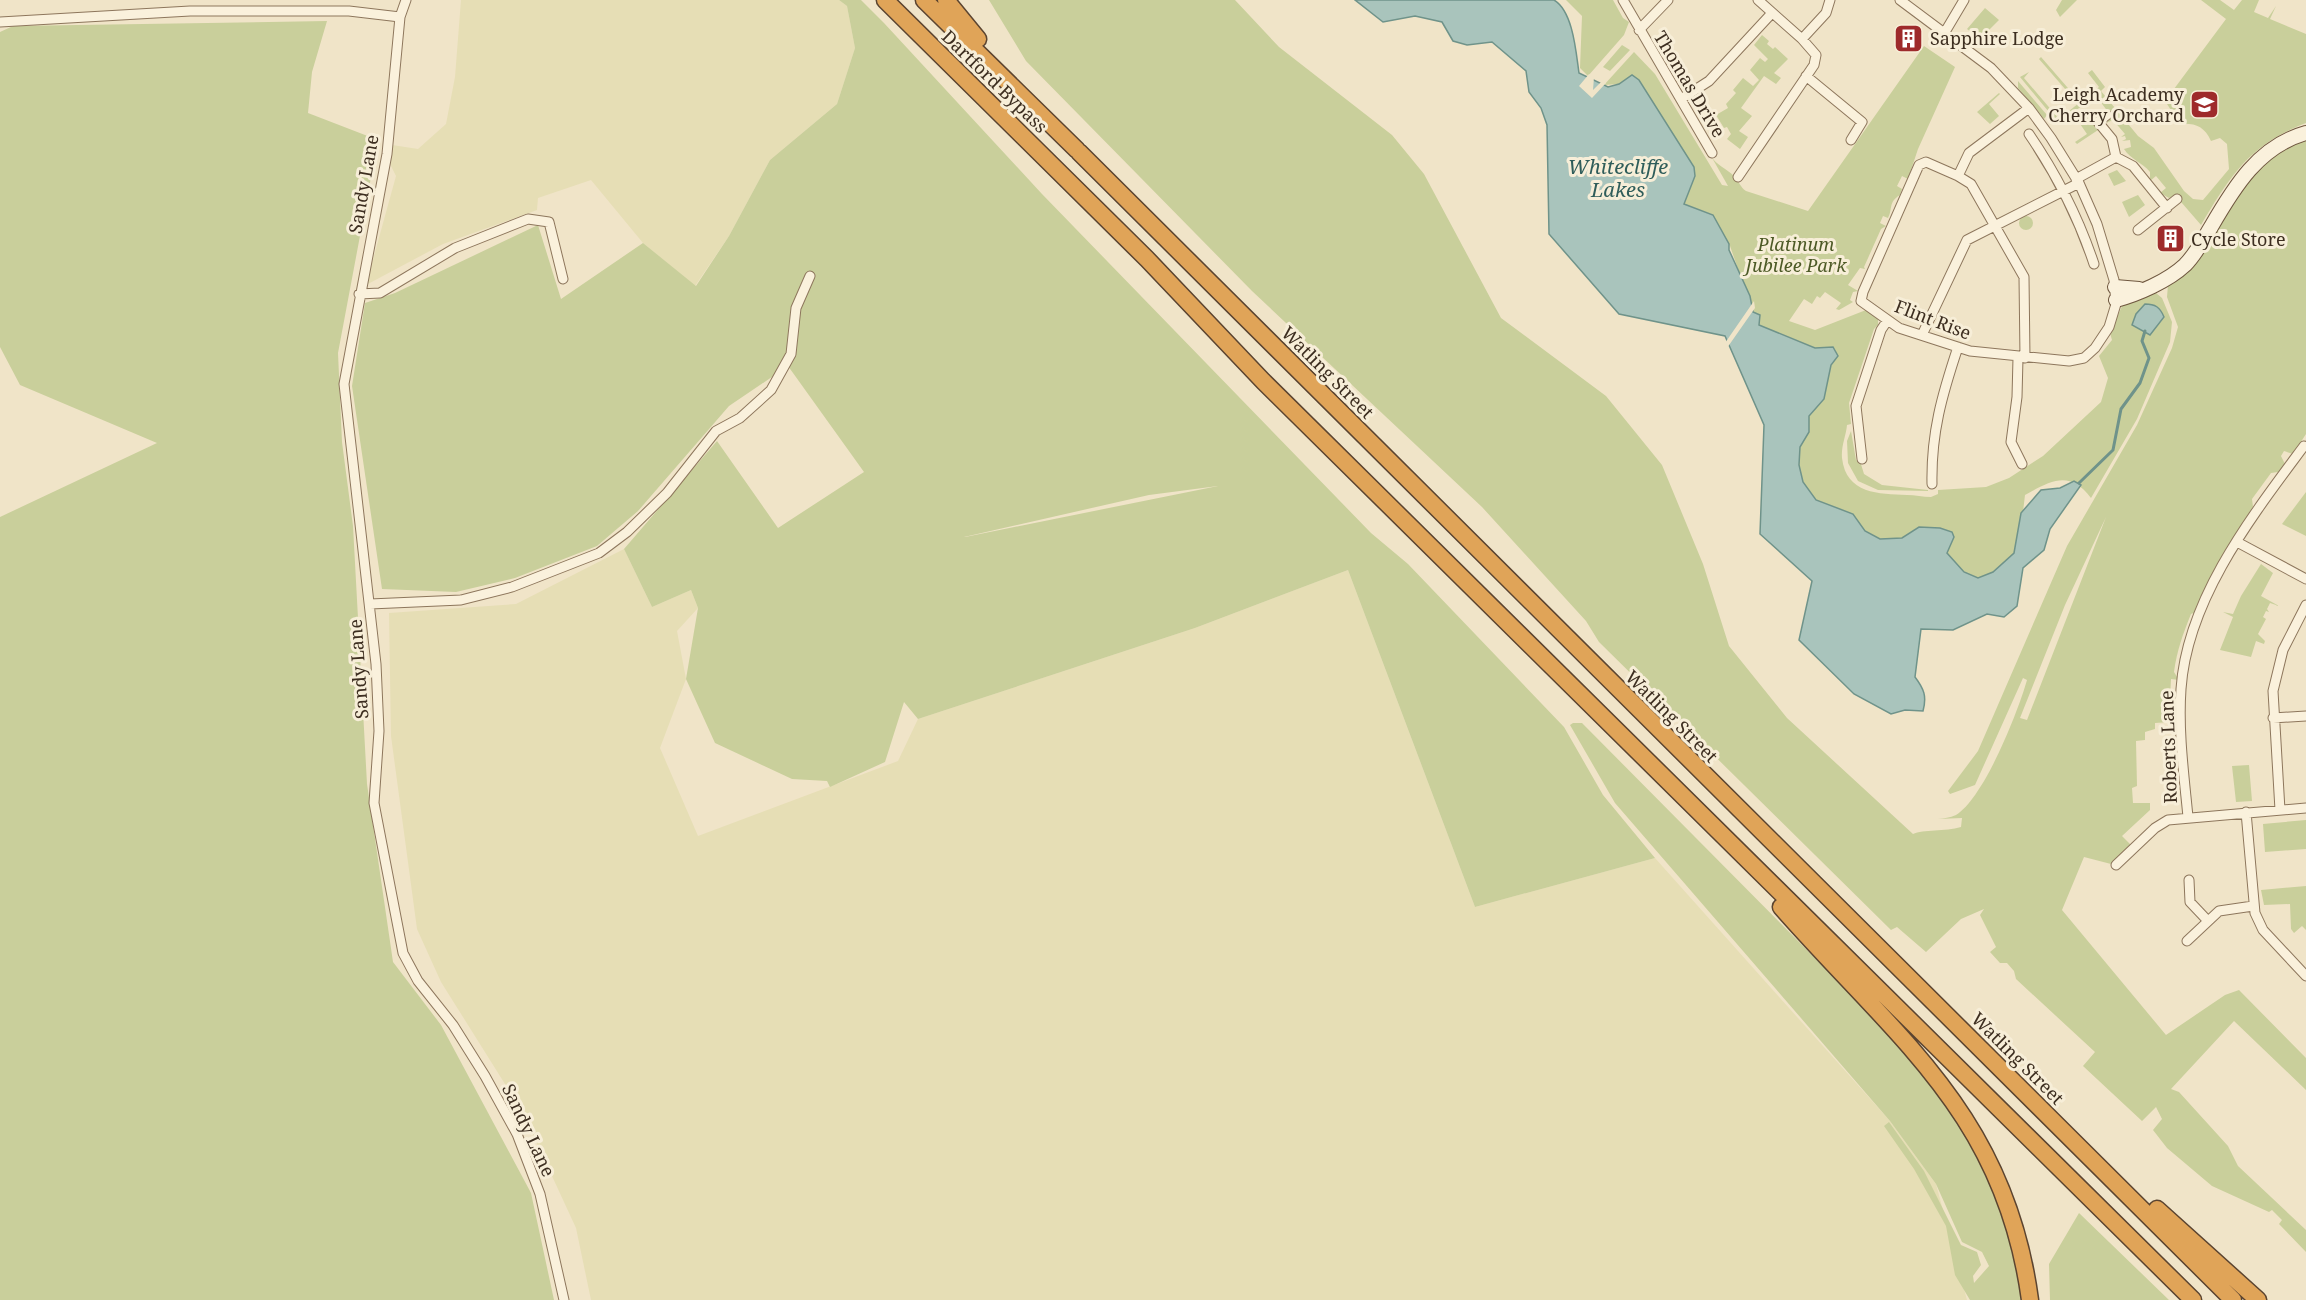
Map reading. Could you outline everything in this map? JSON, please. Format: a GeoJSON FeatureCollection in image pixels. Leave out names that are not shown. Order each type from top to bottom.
{"type":"FeatureCollection","features":[{"type":"Feature","properties":{"kind":"highway","name":"Dartford Bypass"},"geometry":{"type":"LineString","coordinates":[[885,0],[1078,189],[1263,381],[1679,792]]}},
{"type":"Feature","properties":{"kind":"highway","name":"Dartford Bypass"},"geometry":{"type":"LineString","coordinates":[[924,0],[1080,154]]}},
{"type":"Feature","properties":{"kind":"highway"},"geometry":{"type":"LineString","coordinates":[[946,0],[1080,154]]}},
{"type":"Feature","properties":{"kind":"highway","name":"Watling Street"},"geometry":{"type":"LineString","coordinates":[[1080,154],[2233,1300]]}},
{"type":"Feature","properties":{"kind":"highway"},"geometry":{"type":"LineString","coordinates":[[1679,792],[1799,928],[1902,1035],[1954,1100],[1983,1147],[2007,1201],[2022,1248],[2030,1300]]}},
{"type":"Feature","properties":{"kind":"highway"},"geometry":{"type":"LineString","coordinates":[[1679,792],[2193,1300]]}},
{"type":"Feature","properties":{"kind":"highway"},"geometry":{"type":"LineString","coordinates":[[1994,1061],[2258,1300]]}},
{"type":"Feature","properties":{"kind":"street"},"geometry":{"type":"LineString","coordinates":[[190,11],[195,0]]}},
{"type":"Feature","properties":{"kind":"street","name":"Sandy Lane"},"geometry":{"type":"LineString","coordinates":[[406,0],[400,17],[387,154],[344,384],[370,604],[379,731],[374,803],[404,953],[417,981],[453,1025],[485,1076],[516,1134],[540,1194],[564,1300]]}},
{"type":"Feature","properties":{"kind":"street","name":"Thomas Drive"},"geometry":{"type":"LineString","coordinates":[[1623,0],[1712,153]]}},
{"type":"Feature","properties":{"kind":"street"},"geometry":{"type":"LineString","coordinates":[[1639,30],[1668,0]]}},
{"type":"Feature","properties":{"kind":"street"},"geometry":{"type":"LineString","coordinates":[[1738,177],[1814,65],[1816,55],[1802,39],[1758,0]]}},
{"type":"Feature","properties":{"kind":"street"},"geometry":{"type":"LineString","coordinates":[[1802,39],[1826,13],[1830,0]]}},
{"type":"Feature","properties":{"kind":"street"},"geometry":{"type":"LineString","coordinates":[[1900,0],[1990,68],[2028,108],[2051,138],[2077,181],[2101,236],[2115,293],[2139,290],[2166,279],[2183,266],[2197,250],[2243,176],[2276,145],[2306,133]]}},
{"type":"Feature","properties":{"kind":"street"},"geometry":{"type":"LineString","coordinates":[[1945,32],[1964,0]]}},
{"type":"Feature","properties":{"kind":"street"},"geometry":{"type":"LineString","coordinates":[[0,22],[190,11],[349,11],[400,17]]}},
{"type":"Feature","properties":{"kind":"street"},"geometry":{"type":"LineString","coordinates":[[1681,99],[1709,81],[1772,13]]}},
{"type":"Feature","properties":{"kind":"street"},"geometry":{"type":"LineString","coordinates":[[1806,76],[1863,122],[1851,140]]}},
{"type":"Feature","properties":{"kind":"street"},"geometry":{"type":"LineString","coordinates":[[2022,464],[2011,442],[2021,358],[2024,277],[2001,232],[1993,225],[1971,184],[1958,176],[1969,153],[2028,108]]}},
{"type":"Feature","properties":{"kind":"street"},"geometry":{"type":"LineString","coordinates":[[2107,115],[2098,122],[2112,139],[2116,158]]}},
{"type":"Feature","properties":{"kind":"street"},"geometry":{"type":"LineString","coordinates":[[2029,134],[2065,190],[2078,217],[2094,264]]}},
{"type":"Feature","properties":{"kind":"street"},"geometry":{"type":"LineString","coordinates":[[1922,335],[1966,241],[1993,225],[2065,190],[2116,158]]}},
{"type":"Feature","properties":{"kind":"street"},"geometry":{"type":"LineString","coordinates":[[2116,158],[2132,166],[2167,208]]}},
{"type":"Feature","properties":{"kind":"street","name":"Flint Rise"},"geometry":{"type":"LineString","coordinates":[[1958,176],[1926,162],[1919,166],[1861,301],[1887,321],[1978,353],[2072,361],[2086,357],[2107,331],[2115,293]]}},
{"type":"Feature","properties":{"kind":"street"},"geometry":{"type":"LineString","coordinates":[[2138,230],[2177,199]]}},
{"type":"Feature","properties":{"kind":"street"},"geometry":{"type":"LineString","coordinates":[[359,294],[380,293],[454,248],[528,219],[549,222],[563,279]]}},
{"type":"Feature","properties":{"kind":"street"},"geometry":{"type":"LineString","coordinates":[[370,604],[461,600],[512,587],[599,553],[627,532],[667,493],[716,431],[740,418],[771,390],[791,354],[796,308],[810,276]]}},
{"type":"Feature","properties":{"kind":"street"},"geometry":{"type":"LineString","coordinates":[[1862,459],[1856,406],[1881,330],[1887,321]]}},
{"type":"Feature","properties":{"kind":"street"},"geometry":{"type":"LineString","coordinates":[[1932,484],[1932,447],[1937,437],[1937,415],[1958,347]]}},
{"type":"Feature","properties":{"kind":"street","name":"Roberts Lane"},"geometry":{"type":"LineString","coordinates":[[2188,817],[2180,718],[2181,688],[2195,621],[2252,515],[2304,446]]}},
{"type":"Feature","properties":{"kind":"street"},"geometry":{"type":"LineString","coordinates":[[2237,542],[2306,579]]}},
{"type":"Feature","properties":{"kind":"street"},"geometry":{"type":"LineString","coordinates":[[2280,810],[2273,718],[2277,670],[2286,643],[2306,605]]}},
{"type":"Feature","properties":{"kind":"street"},"geometry":{"type":"LineString","coordinates":[[2273,718],[2306,716]]}},
{"type":"Feature","properties":{"kind":"street"},"geometry":{"type":"LineString","coordinates":[[2116,865],[2157,826],[2168,820],[2306,808]]}},
{"type":"Feature","properties":{"kind":"street"},"geometry":{"type":"LineString","coordinates":[[2246,812],[2253,906],[2261,927],[2306,976]]}},
{"type":"Feature","properties":{"kind":"street"},"geometry":{"type":"LineString","coordinates":[[2189,880],[2190,902],[2208,921]]}},
{"type":"Feature","properties":{"kind":"street"},"geometry":{"type":"LineString","coordinates":[[2187,941],[2220,910],[2253,906]]}},
{"type":"Feature","properties":{"kind":"shaded area"},"geometry":{"type":"Polygon","coordinates":[[[461,0],[839,0],[847,6],[855,48],[837,104],[770,160],[729,236],[695,286],[643,243],[591,180],[538,198],[537,210],[443,244],[366,285],[396,176],[390,164],[392,145],[418,149],[446,124],[455,77],[461,0]]]}},
{"type":"Feature","properties":{"kind":"shaded area"},"geometry":{"type":"Polygon","coordinates":[[[624,549],[652,607],[691,590],[698,608],[677,631],[686,679],[660,748],[698,836],[898,761],[918,719],[1195,628],[1348,570],[1475,907],[1655,858],[1890,1121],[1936,1184],[1967,1300],[591,1300],[576,1228],[522,1111],[441,982],[417,929],[391,736],[389,613],[516,604],[624,549]]]}},
{"type":"Feature","properties":{"kind":"green space"},"geometry":{"type":"Polygon","coordinates":[[[839,0],[861,0],[884,23],[1042,194],[1371,533],[1408,564],[1564,727],[1603,795],[1655,858],[1475,907],[1348,570],[1195,628],[918,719],[904,702],[885,762],[830,787],[827,781],[792,779],[715,743],[686,679],[698,608],[691,590],[652,607],[624,549],[717,441],[778,528],[864,472],[788,366],[729,406],[638,511],[597,546],[515,578],[456,592],[382,589],[352,386],[365,303],[395,293],[538,225],[561,299],[643,243],[696,286],[729,236],[770,160],[837,104],[855,48],[847,6],[839,0]],[[1218,486],[1149,495],[964,537],[1218,486]]]}},
{"type":"Feature","properties":{"kind":"green space"},"geometry":{"type":"Polygon","coordinates":[[[989,0],[1235,0],[1279,47],[1392,135],[1424,174],[1501,318],[1606,396],[1662,465],[1703,564],[1729,646],[1787,718],[1913,834],[1961,827],[1962,818],[1938,819],[1956,815],[1967,806],[1999,753],[2023,694],[2027,680],[2023,678],[1975,785],[1950,794],[1948,791],[1978,751],[2067,546],[2137,425],[2172,348],[2178,327],[2167,297],[2168,285],[2237,192],[2279,147],[2306,139],[2306,434],[2293,454],[2284,451],[2281,456],[2285,464],[2278,472],[2271,473],[2252,499],[2253,507],[2235,535],[2196,612],[2191,614],[2175,664],[2174,672],[2179,680],[2171,679],[2170,699],[2165,699],[2165,708],[2169,708],[2169,722],[2155,723],[2155,729],[2145,732],[2145,740],[2136,741],[2137,786],[2132,788],[2133,803],[2150,803],[2150,810],[2122,836],[2131,845],[2111,864],[2084,857],[2062,910],[2166,1035],[2225,995],[2239,990],[2306,1058],[2306,1090],[2234,1021],[2171,1089],[2179,1092],[2228,1146],[2238,1166],[2306,1230],[2306,1252],[2279,1224],[2282,1220],[2272,1210],[2269,1212],[2212,1186],[2167,1148],[2153,1130],[2162,1119],[2156,1107],[2142,1121],[2083,1066],[2095,1052],[2016,979],[2014,971],[2007,963],[2000,963],[1990,952],[1996,947],[1980,915],[1984,909],[1961,919],[1926,952],[1897,927],[1891,930],[1599,642],[1586,621],[1482,507],[1252,291],[1026,61],[989,0]],[[2106,517],[2065,605],[2020,718],[2027,720],[2106,517]]]}},
{"type":"Feature","properties":{"kind":"green space"},"geometry":{"type":"Polygon","coordinates":[[[1566,0],[1613,0],[1623,18],[1629,22],[1624,35],[1588,76],[1580,68],[1582,16],[1566,0]]]}},
{"type":"Feature","properties":{"kind":"green space"},"geometry":{"type":"Polygon","coordinates":[[[2062,0],[2077,0],[2060,17],[2056,10],[2062,0]]]}},
{"type":"Feature","properties":{"kind":"green space"},"geometry":{"type":"Polygon","coordinates":[[[2201,0],[2220,0],[2234,10],[2242,0],[2259,0],[2254,12],[2268,18],[2276,6],[2270,19],[2306,34],[2306,123],[2270,141],[2243,164],[2222,191],[2201,225],[2175,195],[2169,198],[2160,193],[2166,188],[2156,176],[2150,181],[2150,172],[2124,149],[2131,147],[2130,140],[2122,141],[2126,139],[2125,136],[2121,137],[2125,134],[2113,120],[2106,123],[2112,117],[2096,96],[2058,123],[2020,77],[2029,72],[2024,78],[2059,119],[2099,87],[2088,73],[2092,70],[2105,87],[2101,91],[2138,136],[2154,148],[2184,191],[2193,199],[2203,200],[2229,169],[2227,144],[2220,138],[2211,141],[2198,126],[2180,124],[2167,104],[2175,103],[2178,98],[2171,93],[2226,19],[2201,0]]]}},
{"type":"Feature","properties":{"kind":"green space"},"geometry":{"type":"Polygon","coordinates":[[[1985,8],[1999,20],[1980,39],[1967,29],[1985,8]]]}},
{"type":"Feature","properties":{"kind":"green space"},"geometry":{"type":"Polygon","coordinates":[[[327,21],[312,72],[308,113],[378,140],[338,353],[342,442],[353,526],[367,784],[393,962],[441,1025],[531,1193],[554,1300],[0,1300],[0,517],[157,443],[20,385],[0,347],[0,32],[13,26],[327,21]]]}},
{"type":"Feature","properties":{"kind":"green space"},"geometry":{"type":"Polygon","coordinates":[[[1762,35],[1769,41],[1767,44],[1773,49],[1775,47],[1788,59],[1774,73],[1781,78],[1776,84],[1764,76],[1741,108],[1752,116],[1739,131],[1748,137],[1740,149],[1727,139],[1731,134],[1716,115],[1728,108],[1726,104],[1736,93],[1733,90],[1743,78],[1753,86],[1759,80],[1750,70],[1760,58],[1765,62],[1768,59],[1754,45],[1762,35]]]}},
{"type":"Feature","properties":{"kind":"green space"},"geometry":{"type":"Polygon","coordinates":[[[1622,45],[1630,50],[1610,71],[1603,67],[1622,45]]]}},
{"type":"Feature","properties":{"kind":"green space","name":"Platinum Jubilee Park"},"geometry":{"type":"Polygon","coordinates":[[[1924,46],[1955,67],[1918,149],[1908,179],[1902,176],[1897,186],[1902,189],[1900,195],[1892,203],[1888,218],[1883,216],[1880,223],[1886,226],[1881,229],[1865,269],[1860,268],[1848,285],[1858,291],[1853,292],[1850,300],[1853,302],[1839,310],[1836,309],[1841,303],[1825,292],[1820,298],[1817,296],[1812,304],[1804,299],[1789,321],[1815,330],[1866,310],[1878,318],[1878,325],[1874,329],[1849,403],[1851,424],[1847,425],[1842,458],[1850,479],[1866,490],[1875,492],[1931,497],[1938,494],[1938,490],[1986,487],[2009,478],[2043,456],[2101,402],[2108,378],[2099,356],[2112,340],[2110,333],[2123,304],[2156,293],[2162,298],[2172,322],[2170,342],[2137,419],[2091,498],[2076,484],[2060,480],[2025,495],[2012,603],[1882,582],[1945,549],[1953,539],[1952,532],[1940,528],[1919,527],[1902,538],[1880,539],[1865,531],[1853,514],[1816,500],[1803,482],[1799,465],[1800,447],[1809,432],[1809,416],[1824,399],[1831,365],[1838,356],[1833,347],[1815,348],[1759,325],[1760,316],[1753,312],[1730,246],[1711,214],[1684,204],[1695,176],[1692,163],[1619,84],[1604,85],[1634,52],[1655,74],[1722,185],[1728,186],[1711,156],[1734,176],[1746,191],[1808,211],[1924,46]]]}},
{"type":"Feature","properties":{"kind":"green space"},"geometry":{"type":"Polygon","coordinates":[[[2041,57],[2074,95],[2072,97],[2039,59],[2041,57]]]}},
{"type":"Feature","properties":{"kind":"green space"},"geometry":{"type":"Polygon","coordinates":[[[2018,81],[2047,115],[2044,119],[2018,88],[2018,81]]]}},
{"type":"Feature","properties":{"kind":"green space"},"geometry":{"type":"Polygon","coordinates":[[[1999,93],[1989,104],[1999,116],[1990,124],[1977,112],[1999,93]]]}},
{"type":"Feature","properties":{"kind":"green space"},"geometry":{"type":"Polygon","coordinates":[[[2088,114],[2098,130],[2077,144],[2075,142],[2087,134],[2078,121],[2088,114]]]}},
{"type":"Feature","properties":{"kind":"green space"},"geometry":{"type":"Polygon","coordinates":[[[2117,170],[2126,181],[2114,186],[2108,174],[2117,170]]]}},
{"type":"Feature","properties":{"kind":"green space"},"geometry":{"type":"Polygon","coordinates":[[[2138,195],[2145,205],[2129,217],[2122,202],[2138,195]]]}},
{"type":"Feature","properties":{"kind":"green space"},"geometry":{"type":"Polygon","coordinates":[[[2026,216],[2031,218],[2033,223],[2031,228],[2026,230],[2021,228],[2019,223],[2021,218],[2026,216]]]}},
{"type":"Feature","properties":{"kind":"green space"},"geometry":{"type":"Polygon","coordinates":[[[1851,431],[1856,460],[1860,461],[1864,474],[1882,485],[1928,491],[1878,490],[1858,481],[1848,463],[1847,441],[1851,431]]]}},
{"type":"Feature","properties":{"kind":"green space"},"geometry":{"type":"Polygon","coordinates":[[[2306,492],[2306,536],[2282,524],[2306,492]]]}},
{"type":"Feature","properties":{"kind":"green space"},"geometry":{"type":"Polygon","coordinates":[[[2261,564],[2273,573],[2261,596],[2279,606],[2270,603],[2267,609],[2269,612],[2266,611],[2263,617],[2266,619],[2258,634],[2265,641],[2264,644],[2256,641],[2251,657],[2220,650],[2233,617],[2223,612],[2233,614],[2241,596],[2261,564]]]}},
{"type":"Feature","properties":{"kind":"green space"},"geometry":{"type":"Polygon","coordinates":[[[1582,723],[1924,1068],[1992,1176],[2026,1300],[1970,1300],[1955,1275],[1946,1226],[1914,1169],[1884,1126],[1889,1122],[1924,1171],[1961,1245],[1977,1252],[1981,1265],[1973,1276],[1974,1283],[1989,1266],[1982,1252],[1962,1242],[1936,1184],[1890,1121],[1615,803],[1570,725],[1582,723]]]}},
{"type":"Feature","properties":{"kind":"green space"},"geometry":{"type":"Polygon","coordinates":[[[2249,765],[2252,801],[2236,802],[2232,766],[2249,765]]]}},
{"type":"Feature","properties":{"kind":"green space"},"geometry":{"type":"Polygon","coordinates":[[[2306,820],[2306,849],[2265,852],[2263,824],[2306,820]]]}},
{"type":"Feature","properties":{"kind":"green space"},"geometry":{"type":"Polygon","coordinates":[[[2306,886],[2306,930],[2302,926],[2294,933],[2291,929],[2290,904],[2264,905],[2261,890],[2306,886]]]}},
{"type":"Feature","properties":{"kind":"green space"},"geometry":{"type":"Polygon","coordinates":[[[2079,1213],[2169,1300],[2050,1300],[2049,1264],[2079,1213]]]}},
{"type":"Feature","properties":{"kind":"water","name":"Whitecliffe Lakes"},"geometry":{"type":"Polygon","coordinates":[[[1355,0],[1554,0],[1566,13],[1575,44],[1579,73],[1608,87],[1619,84],[1632,75],[1639,80],[1694,167],[1695,176],[1684,204],[1713,215],[1729,244],[1729,250],[1750,296],[1753,312],[1760,315],[1759,325],[1815,348],[1833,347],[1838,356],[1831,365],[1824,399],[1809,416],[1809,432],[1800,447],[1799,465],[1803,482],[1816,500],[1853,514],[1865,531],[1880,539],[1902,538],[1919,527],[1940,528],[1952,532],[1954,537],[1947,553],[1964,572],[1978,578],[1993,572],[2014,553],[2021,513],[2041,490],[2060,488],[2074,481],[2081,485],[2050,529],[2044,550],[2023,568],[2017,606],[2004,617],[1987,614],[1953,630],[1921,629],[1915,677],[1924,693],[1923,711],[1905,710],[1891,714],[1854,694],[1799,640],[1812,581],[1760,534],[1764,425],[1725,336],[1619,314],[1549,234],[1547,125],[1541,108],[1529,92],[1526,71],[1492,42],[1467,45],[1453,41],[1442,22],[1415,16],[1383,22],[1355,0]]]}},
{"type":"Feature","properties":{"kind":"water"},"geometry":{"type":"Polygon","coordinates":[[[2145,304],[2157,307],[2164,317],[2150,335],[2132,325],[2136,314],[2145,304]]]}},
{"type":"Feature","properties":{"kind":"pier"},"geometry":{"type":"Polygon","coordinates":[[[1589,74],[1594,77],[1593,90],[1602,81],[1606,83],[1592,98],[1579,86],[1589,74]]]}},
{"type":"Feature","properties":{"kind":"pier"},"geometry":{"type":"Polygon","coordinates":[[[1754,301],[1755,308],[1727,348],[1725,343],[1754,301]]]}},
{"type":"Feature","properties":{"kind":"waterway"},"geometry":{"type":"LineString","coordinates":[[2079,483],[2113,450],[2121,409],[2140,383],[2149,358],[2142,341],[2145,331]]}},
{"type":"Feature","properties":{"kind":"place","name":"Sapphire Lodge"},"geometry":{"type":"Point","coordinates":[1909,38]}},
{"type":"Feature","properties":{"kind":"place","name":"Leigh Academy Cherry Orchard"},"geometry":{"type":"Point","coordinates":[2205,104]}},
{"type":"Feature","properties":{"kind":"place","name":"Cycle Store"},"geometry":{"type":"Point","coordinates":[2170,239]}}]}
